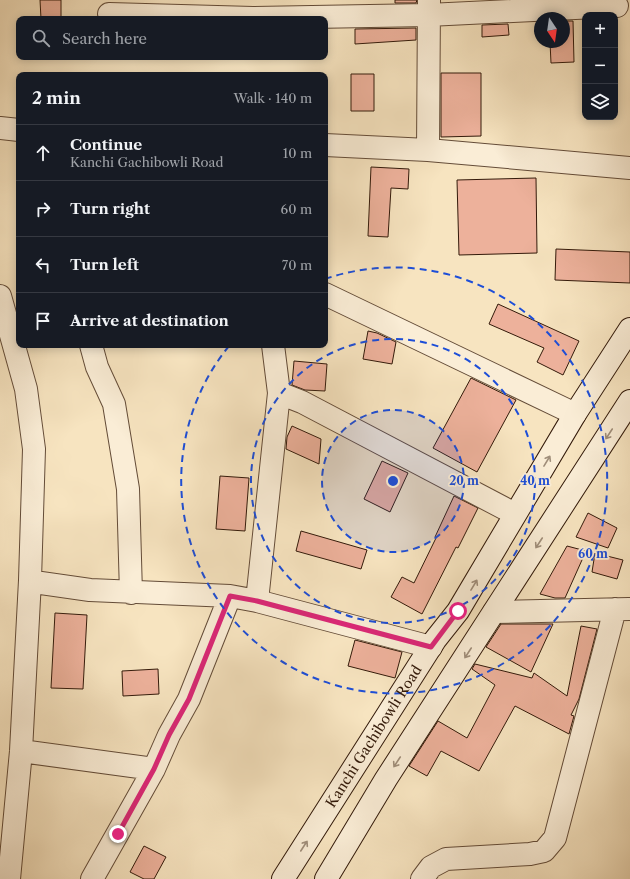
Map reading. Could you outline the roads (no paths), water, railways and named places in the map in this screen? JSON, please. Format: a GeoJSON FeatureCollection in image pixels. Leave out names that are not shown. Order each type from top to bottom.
{"type":"FeatureCollection","features":[{"type":"Feature","properties":{"kind":"street"},"geometry":{"type":"LineString","coordinates":[[288,16],[428,8],[617,6]]}},
{"type":"Feature","properties":{"kind":"street"},"geometry":{"type":"LineString","coordinates":[[428,8],[428,150]]}},
{"type":"Feature","properties":{"kind":"street"},"geometry":{"type":"LineString","coordinates":[[109,14],[181,16]]}},
{"type":"Feature","properties":{"kind":"street"},"geometry":{"type":"LineString","coordinates":[[0,128],[16,130]]}},
{"type":"Feature","properties":{"kind":"street"},"geometry":{"type":"LineString","coordinates":[[328,145],[428,150],[630,168]]}},
{"type":"Feature","properties":{"kind":"street"},"geometry":{"type":"LineString","coordinates":[[328,295],[575,414]]}},
{"type":"Feature","properties":{"kind":"street"},"geometry":{"type":"LineString","coordinates":[[0,296],[26,389],[34,449],[30,580],[22,751],[9,879]]}},
{"type":"Feature","properties":{"kind":"street","name":"Kanchi Gachibowli Road"},"geometry":{"type":"LineString","coordinates":[[283,879],[431,647],[458,611],[575,414],[630,329]]}},
{"type":"Feature","properties":{"kind":"street"},"geometry":{"type":"LineString","coordinates":[[92,348],[97,367],[114,404],[127,481],[131,593]]}},
{"type":"Feature","properties":{"kind":"street"},"geometry":{"type":"LineString","coordinates":[[257,601],[279,394],[273,348]]}},
{"type":"Feature","properties":{"kind":"street"},"geometry":{"type":"LineString","coordinates":[[279,394],[302,402],[516,514]]}},
{"type":"Feature","properties":{"kind":"street"},"geometry":{"type":"LineString","coordinates":[[326,879],[386,779],[630,401]]}},
{"type":"Feature","properties":{"kind":"street"},"geometry":{"type":"LineString","coordinates":[[30,580],[90,590],[131,593],[230,596],[257,601],[431,647]]}},
{"type":"Feature","properties":{"kind":"street"},"geometry":{"type":"LineString","coordinates":[[92,879],[154,769],[169,735],[189,699],[230,596]]}},
{"type":"Feature","properties":{"kind":"street"},"geometry":{"type":"LineString","coordinates":[[422,879],[431,867],[446,859],[530,854],[544,851],[555,838],[622,609],[494,612]]}},
{"type":"Feature","properties":{"kind":"street"},"geometry":{"type":"LineString","coordinates":[[22,751],[154,769]]}}]}
